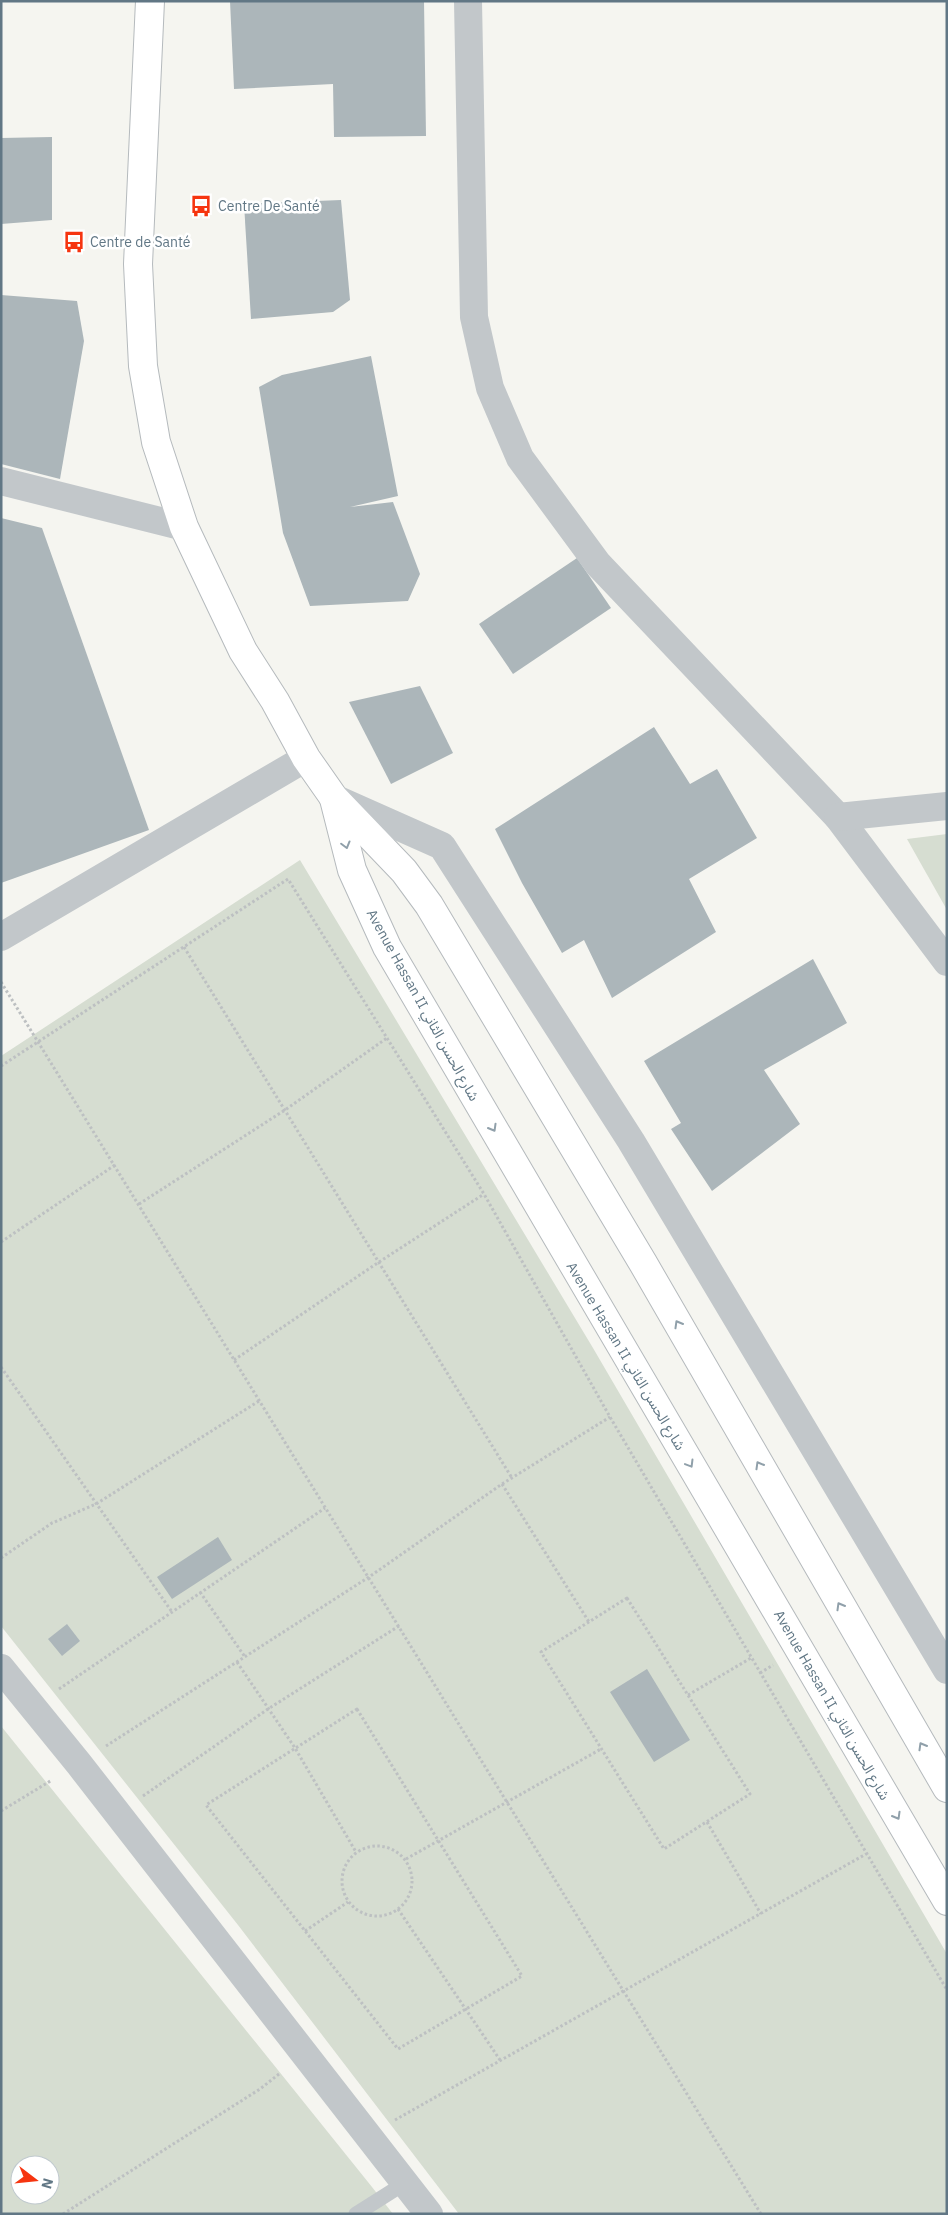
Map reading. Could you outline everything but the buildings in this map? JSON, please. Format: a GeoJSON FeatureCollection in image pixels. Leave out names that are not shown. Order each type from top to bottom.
{"type":"FeatureCollection","features":[{"type":"Feature","properties":{"kind":"main road","name":"Avenue Hassan II شارع الحسن الثاني"},"geometry":{"type":"LineString","coordinates":[[150,1],[138,264],[143,366],[156,442],[184,528],[243,651],[275,701],[306,758],[334,798],[404,871],[429,905],[643,1263],[947,1788]]}},
{"type":"Feature","properties":{"kind":"main road","name":"Avenue Hassan II شارع الحسن الثاني"},"geometry":{"type":"LineString","coordinates":[[334,798],[352,870],[387,947],[947,1902]]}},
{"type":"Feature","properties":{"kind":"street"},"geometry":{"type":"LineString","coordinates":[[468,1],[474,317],[490,388],[520,458],[598,564],[838,817],[947,962]]}},
{"type":"Feature","properties":{"kind":"street"},"geometry":{"type":"LineString","coordinates":[[1,481],[184,528]]}},
{"type":"Feature","properties":{"kind":"street"},"geometry":{"type":"LineString","coordinates":[[1,937],[306,758]]}},
{"type":"Feature","properties":{"kind":"street"},"geometry":{"type":"LineString","coordinates":[[334,798],[442,846],[631,1142],[947,1670]]}},
{"type":"Feature","properties":{"kind":"street"},"geometry":{"type":"LineString","coordinates":[[838,817],[947,806]]}},
{"type":"Feature","properties":{"kind":"street"},"geometry":{"type":"LineString","coordinates":[[1,1668],[118,1813],[429,2214]]}},
{"type":"Feature","properties":{"kind":"lane"},"geometry":{"type":"LineString","coordinates":[[356,2214],[405,2183]]}},
{"type":"Feature","properties":{"kind":"path"},"geometry":{"type":"LineString","coordinates":[[1,1066],[288,879],[484,1194],[610,1417],[947,1990]]}},
{"type":"Feature","properties":{"kind":"path"},"geometry":{"type":"LineString","coordinates":[[184,947],[512,1478]]}},
{"type":"Feature","properties":{"kind":"path"},"geometry":{"type":"LineString","coordinates":[[1,982],[140,1204],[259,1401],[761,2214]]}},
{"type":"Feature","properties":{"kind":"path"},"geometry":{"type":"LineString","coordinates":[[140,1204],[285,1110],[387,1038]]}},
{"type":"Feature","properties":{"kind":"path"},"geometry":{"type":"LineString","coordinates":[[1,1242],[115,1165]]}},
{"type":"Feature","properties":{"kind":"path"},"geometry":{"type":"LineString","coordinates":[[234,1360],[484,1194]]}},
{"type":"Feature","properties":{"kind":"path"},"geometry":{"type":"LineString","coordinates":[[1,1367],[172,1612]]}},
{"type":"Feature","properties":{"kind":"path"},"geometry":{"type":"LineString","coordinates":[[1,1558],[52,1523],[96,1504],[259,1401]]}},
{"type":"Feature","properties":{"kind":"path"},"geometry":{"type":"LineString","coordinates":[[1,1811],[79,1764],[369,1577],[502,1484],[610,1417]]}},
{"type":"Feature","properties":{"kind":"path"},"geometry":{"type":"LineString","coordinates":[[502,1484],[589,1622]]}},
{"type":"Feature","properties":{"kind":"path"},"geometry":{"type":"LineString","coordinates":[[32,1707],[325,1508]]}},
{"type":"Feature","properties":{"kind":"path"},"geometry":{"type":"LineString","coordinates":[[200,1592],[245,1657]]}},
{"type":"Feature","properties":{"kind":"path"},"geometry":{"type":"LineString","coordinates":[[627,1598],[688,1695],[750,1794],[664,1849],[541,1652],[627,1598]]}},
{"type":"Feature","properties":{"kind":"path"},"geometry":{"type":"LineString","coordinates":[[118,1813],[268,1709],[399,1626]]}},
{"type":"Feature","properties":{"kind":"path"},"geometry":{"type":"LineString","coordinates":[[688,1695],[752,1658]]}},
{"type":"Feature","properties":{"kind":"path"},"geometry":{"type":"LineString","coordinates":[[237,1662],[294,1748],[356,1852]]}},
{"type":"Feature","properties":{"kind":"path"},"geometry":{"type":"LineString","coordinates":[[357,1709],[522,1976],[398,2049],[206,1806],[294,1748],[357,1709]]}},
{"type":"Feature","properties":{"kind":"path"},"geometry":{"type":"LineString","coordinates":[[406,1859],[601,1749]]}},
{"type":"Feature","properties":{"kind":"path"},"geometry":{"type":"LineString","coordinates":[[707,1822],[761,1914]]}},
{"type":"Feature","properties":{"kind":"path"},"geometry":{"type":"LineString","coordinates":[[373,1845],[391,1848],[406,1859],[412,1877],[410,1895],[398,1909],[381,1916],[363,1913],[348,1902],[342,1885],[344,1866],[356,1852],[373,1845]]}},
{"type":"Feature","properties":{"kind":"path"},"geometry":{"type":"LineString","coordinates":[[369,2135],[866,1854]]}},
{"type":"Feature","properties":{"kind":"path"},"geometry":{"type":"LineString","coordinates":[[305,1931],[348,1902]]}},
{"type":"Feature","properties":{"kind":"path"},"geometry":{"type":"LineString","coordinates":[[398,1909],[500,2060]]}},
{"type":"Feature","properties":{"kind":"path"},"geometry":{"type":"LineString","coordinates":[[64,2214],[260,2089],[304,2055]]}},
{"type":"Feature","properties":{"kind":"shaded area"},"geometry":{"type":"Polygon","coordinates":[[[947,834],[947,910],[907,839],[947,834]]]}},
{"type":"Feature","properties":{"kind":"shaded area"},"geometry":{"type":"Polygon","coordinates":[[[300,860],[593,1348],[947,1954],[947,2214],[459,2214],[238,1925],[1,1626],[1,1056],[300,860]]]}},
{"type":"Feature","properties":{"kind":"shaded area"},"geometry":{"type":"Polygon","coordinates":[[[1,1726],[372,2187],[393,2214],[1,2214],[1,1726]]]}},
{"type":"Feature","properties":{"kind":"place","name":"Centre De Santé"},"geometry":{"type":"Point","coordinates":[201,206]}},
{"type":"Feature","properties":{"kind":"place","name":"Centre de Santé"},"geometry":{"type":"Point","coordinates":[74,242]}}]}
